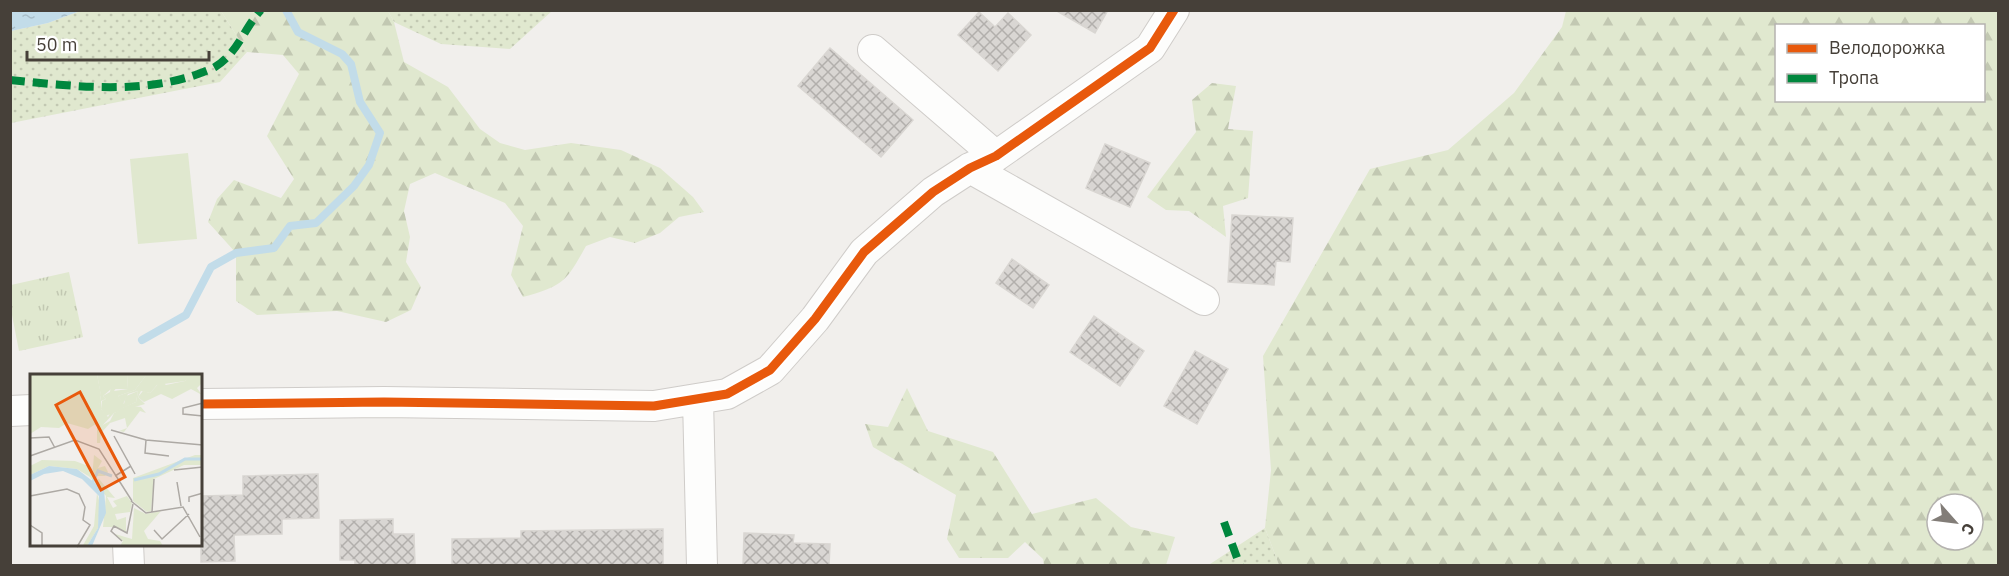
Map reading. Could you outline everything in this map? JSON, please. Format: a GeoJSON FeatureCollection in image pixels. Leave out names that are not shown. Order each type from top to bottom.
{"type":"FeatureCollection","features":[{"type":"Feature","properties":{"kind":"street"},"geometry":{"type":"LineString","coordinates":[[202,404],[384,402],[654,406],[727,394],[770,370],[815,319],[864,252],[933,192],[970,168],[996,156],[1150,48],[1174,10]]}},
{"type":"Feature","properties":{"kind":"street"},"geometry":{"type":"LineString","coordinates":[[873,50],[996,156]]}},
{"type":"Feature","properties":{"kind":"street"},"geometry":{"type":"LineString","coordinates":[[970,168],[1204,300]]}},
{"type":"Feature","properties":{"kind":"street"},"geometry":{"type":"LineString","coordinates":[[698,399],[702,566]]}},
{"type":"Feature","properties":{"kind":"street"},"geometry":{"type":"LineString","coordinates":[[10,411],[30,411]]}},
{"type":"Feature","properties":{"kind":"street"},"geometry":{"type":"LineString","coordinates":[[128,546],[129,566]]}},
{"type":"Feature","properties":{"kind":"green space"},"geometry":{"type":"Polygon","coordinates":[[[80,11],[221,11],[247,52],[220,82],[11,123],[11,31],[48,23],[80,11]]]}},
{"type":"Feature","properties":{"kind":"green space"},"geometry":{"type":"Polygon","coordinates":[[[221,11],[388,11],[394,22],[404,62],[448,87],[480,129],[500,143],[525,150],[571,143],[621,150],[660,168],[693,197],[704,212],[679,217],[660,233],[635,243],[610,237],[586,246],[562,281],[555,286],[523,297],[511,275],[523,226],[505,203],[435,173],[410,184],[404,211],[410,237],[406,262],[421,287],[411,310],[386,322],[337,311],[257,315],[236,301],[236,253],[208,222],[217,199],[234,180],[281,198],[294,179],[267,136],[299,74],[283,55],[247,52],[221,11]]]}},
{"type":"Feature","properties":{"kind":"green space"},"geometry":{"type":"Polygon","coordinates":[[[388,11],[552,11],[510,49],[441,44],[394,22],[388,11]]]}},
{"type":"Feature","properties":{"kind":"green space"},"geometry":{"type":"Polygon","coordinates":[[[1566,11],[1998,11],[1998,565],[1279,565],[1265,528],[1271,470],[1263,356],[1370,169],[1448,150],[1514,93],[1562,27],[1566,11]]]}},
{"type":"Feature","properties":{"kind":"green space"},"geometry":{"type":"Polygon","coordinates":[[[1212,83],[1236,86],[1228,129],[1253,131],[1248,198],[1223,206],[1226,237],[1189,211],[1166,210],[1147,197],[1196,132],[1192,100],[1212,83]]]}},
{"type":"Feature","properties":{"kind":"green space"},"geometry":{"type":"Polygon","coordinates":[[[188,153],[197,239],[138,244],[130,159],[188,153]]]}},
{"type":"Feature","properties":{"kind":"green space"},"geometry":{"type":"Polygon","coordinates":[[[69,272],[83,337],[19,351],[11,310],[11,285],[69,272]]]}},
{"type":"Feature","properties":{"kind":"green space"},"geometry":{"type":"Polygon","coordinates":[[[907,388],[928,431],[993,452],[1032,514],[1096,498],[1131,527],[1175,537],[1166,565],[1044,565],[1043,559],[1025,542],[1008,558],[959,558],[947,539],[956,495],[873,447],[865,424],[888,427],[907,388]]]}},
{"type":"Feature","properties":{"kind":"green space"},"geometry":{"type":"Polygon","coordinates":[[[1265,528],[1279,565],[1207,566],[1265,528]]]}},
{"type":"Feature","properties":{"kind":"water"},"geometry":{"type":"Polygon","coordinates":[[[11,10],[80,11],[48,23],[11,31],[11,10]]]}},
{"type":"Feature","properties":{"kind":"building"},"geometry":{"type":"Polygon","coordinates":[[[1055,10],[1108,10],[1095,33],[1055,10]]]}},
{"type":"Feature","properties":{"kind":"building"},"geometry":{"type":"Polygon","coordinates":[[[979,12],[995,27],[1008,13],[1031,35],[998,71],[958,35],[979,12]]]}},
{"type":"Feature","properties":{"kind":"building"},"geometry":{"type":"Polygon","coordinates":[[[830,48],[913,120],[881,157],[798,86],[830,48]]]}},
{"type":"Feature","properties":{"kind":"building"},"geometry":{"type":"Polygon","coordinates":[[[1105,144],[1150,163],[1130,207],[1086,188],[1105,144]]]}},
{"type":"Feature","properties":{"kind":"building"},"geometry":{"type":"Polygon","coordinates":[[[1232,215],[1293,218],[1290,262],[1276,261],[1274,285],[1228,282],[1232,215]]]}},
{"type":"Feature","properties":{"kind":"building"},"geometry":{"type":"Polygon","coordinates":[[[1012,259],[1049,285],[1033,308],[996,283],[1012,259]]]}},
{"type":"Feature","properties":{"kind":"building"},"geometry":{"type":"Polygon","coordinates":[[[1094,316],[1144,351],[1120,386],[1070,352],[1094,316]]]}},
{"type":"Feature","properties":{"kind":"building"},"geometry":{"type":"Polygon","coordinates":[[[1195,351],[1228,369],[1197,424],[1164,406],[1195,351]]]}},
{"type":"Feature","properties":{"kind":"building"},"geometry":{"type":"Polygon","coordinates":[[[318,474],[319,518],[282,519],[282,534],[234,535],[235,561],[201,562],[202,496],[243,495],[243,476],[318,474]]]}},
{"type":"Feature","properties":{"kind":"building"},"geometry":{"type":"Polygon","coordinates":[[[393,519],[393,534],[414,534],[415,566],[355,566],[355,560],[340,560],[340,520],[393,519]]]}},
{"type":"Feature","properties":{"kind":"building"},"geometry":{"type":"Polygon","coordinates":[[[663,529],[663,566],[452,566],[452,539],[521,538],[521,531],[663,529]]]}},
{"type":"Feature","properties":{"kind":"building"},"geometry":{"type":"Polygon","coordinates":[[[744,533],[794,535],[793,543],[830,544],[829,566],[743,566],[744,533]]]}},
{"type":"Feature","properties":{"kind":"waterway"},"geometry":{"type":"LineString","coordinates":[[142,340],[186,315],[211,267],[236,253],[274,248],[290,226],[316,223],[354,186],[369,165],[380,133],[360,102],[351,64],[342,54],[298,32],[286,10]]}},
{"type":"Feature","properties":{"kind":"marked path"},"geometry":{"type":"LineString","coordinates":[[10,80],[105,87],[129,87],[176,81],[209,70],[223,61],[230,55],[261,10]]}},
{"type":"Feature","properties":{"kind":"marked path"},"geometry":{"type":"LineString","coordinates":[[1224,522],[1240,566]]}},
{"type":"Feature","properties":{"kind":"cycle path"},"geometry":{"type":"LineString","coordinates":[[202,404],[384,402],[654,406],[727,394],[770,370],[815,319],[864,252],[933,192],[970,168],[996,156],[1150,48],[1174,10]]}}]}
